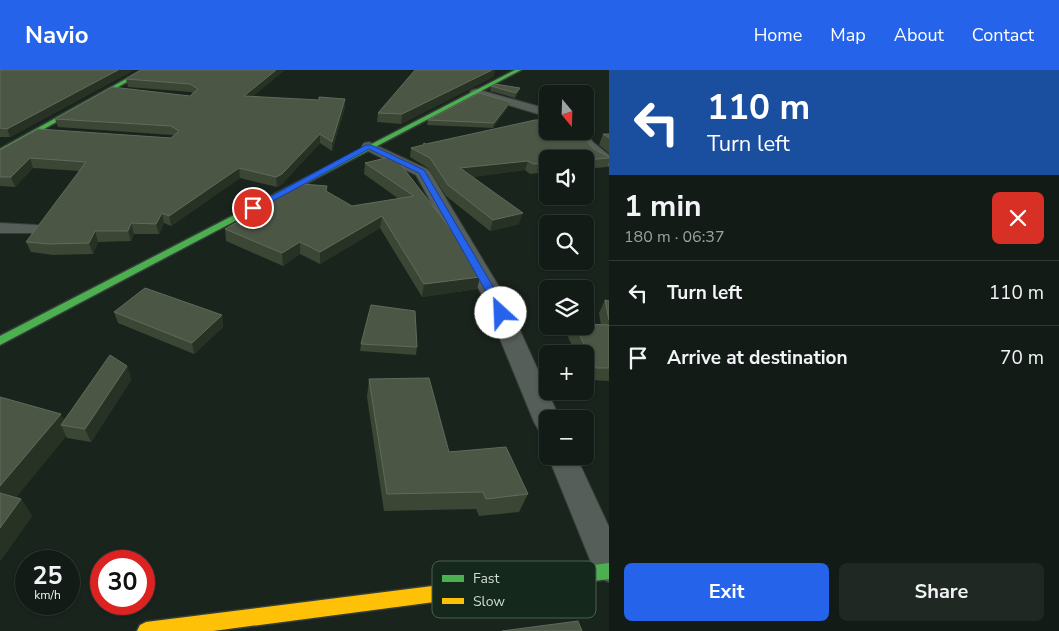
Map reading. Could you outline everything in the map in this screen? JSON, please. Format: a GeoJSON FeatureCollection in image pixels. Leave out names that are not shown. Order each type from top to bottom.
{"type":"FeatureCollection","features":[{"type":"Feature","properties":{"kind":"street"},"geometry":{"type":"LineString","coordinates":[[0,152],[146,70]]}},
{"type":"Feature","properties":{"kind":"street"},"geometry":{"type":"LineString","coordinates":[[0,341],[138,270],[369,146],[519,70]]}},
{"type":"Feature","properties":{"kind":"street"},"geometry":{"type":"LineString","coordinates":[[111,90],[128,92]]}},
{"type":"Feature","properties":{"kind":"street"},"geometry":{"type":"LineString","coordinates":[[476,92],[539,110]]}},
{"type":"Feature","properties":{"kind":"street"},"geometry":{"type":"LineString","coordinates":[[38,132],[57,133]]}},
{"type":"Feature","properties":{"kind":"street"},"geometry":{"type":"LineString","coordinates":[[584,140],[609,162]]}},
{"type":"Feature","properties":{"kind":"street"},"geometry":{"type":"LineString","coordinates":[[369,146],[422,172],[493,295],[543,410]]}},
{"type":"Feature","properties":{"kind":"street"},"geometry":{"type":"LineString","coordinates":[[0,228],[31,229]]}},
{"type":"Feature","properties":{"kind":"street"},"geometry":{"type":"LineString","coordinates":[[566,465],[609,566]]}},
{"type":"Feature","properties":{"kind":"street"},"geometry":{"type":"LineString","coordinates":[[596,573],[609,571]]}},
{"type":"Feature","properties":{"kind":"street"},"geometry":{"type":"LineString","coordinates":[[146,631],[432,594]]}},
{"type":"Feature","properties":{"kind":"building"},"geometry":{"type":"Polygon","coordinates":[[[0,70],[118,70],[7,129],[0,128],[0,70]]]}},
{"type":"Feature","properties":{"kind":"building"},"geometry":{"type":"Polygon","coordinates":[[[141,70],[276,70],[244,96],[319,100],[319,97],[345,99],[332,142],[320,134],[282,174],[276,177],[239,168],[169,216],[162,213],[156,224],[131,223],[128,231],[95,231],[89,243],[49,244],[26,242],[86,162],[30,158],[11,177],[0,177],[0,150],[38,129],[171,138],[179,131],[171,126],[55,119],[112,87],[190,96],[198,89],[190,84],[126,79],[141,70]]]}},
{"type":"Feature","properties":{"kind":"building"},"geometry":{"type":"Polygon","coordinates":[[[415,70],[492,70],[402,114],[378,113],[415,70]]]}},
{"type":"Feature","properties":{"kind":"building"},"geometry":{"type":"Polygon","coordinates":[[[495,84],[520,88],[516,93],[491,86],[495,84]]]}},
{"type":"Feature","properties":{"kind":"building"},"geometry":{"type":"Polygon","coordinates":[[[479,93],[510,102],[494,123],[428,120],[479,93]]]}},
{"type":"Feature","properties":{"kind":"building"},"geometry":{"type":"Polygon","coordinates":[[[539,120],[539,140],[586,140],[594,149],[609,158],[594,159],[594,150],[539,150],[539,164],[533,164],[528,161],[460,168],[523,213],[493,220],[448,185],[430,158],[411,148],[539,120]]]}},
{"type":"Feature","properties":{"kind":"building"},"geometry":{"type":"Polygon","coordinates":[[[394,156],[457,237],[480,277],[424,284],[382,216],[320,252],[300,242],[282,253],[225,229],[269,204],[266,202],[302,184],[327,186],[326,191],[352,206],[414,196],[365,163],[394,156]]]}},
{"type":"Feature","properties":{"kind":"building"},"geometry":{"type":"Polygon","coordinates":[[[145,288],[222,315],[192,343],[114,312],[145,288]]]}},
{"type":"Feature","properties":{"kind":"building"},"geometry":{"type":"Polygon","coordinates":[[[605,300],[609,301],[609,320],[605,300]]]}},
{"type":"Feature","properties":{"kind":"building"},"geometry":{"type":"Polygon","coordinates":[[[371,305],[415,311],[417,347],[361,344],[371,305]]]}},
{"type":"Feature","properties":{"kind":"building"},"geometry":{"type":"Polygon","coordinates":[[[594,324],[609,325],[609,368],[596,368],[594,364],[594,345],[584,345],[580,335],[594,335],[594,324]]]}},
{"type":"Feature","properties":{"kind":"building"},"geometry":{"type":"Polygon","coordinates":[[[110,355],[127,366],[85,429],[61,425],[110,355]]]}},
{"type":"Feature","properties":{"kind":"building"},"geometry":{"type":"Polygon","coordinates":[[[429,378],[449,452],[506,447],[528,494],[486,499],[483,492],[387,494],[369,379],[429,378]]]}},
{"type":"Feature","properties":{"kind":"building"},"geometry":{"type":"Polygon","coordinates":[[[0,397],[61,414],[0,486],[0,397]]]}},
{"type":"Feature","properties":{"kind":"building"},"geometry":{"type":"Polygon","coordinates":[[[0,493],[21,499],[0,528],[0,493]]]}},
{"type":"Feature","properties":{"kind":"building"},"geometry":{"type":"Polygon","coordinates":[[[578,621],[582,631],[502,631],[578,621]]]}},
{"type":"Feature","properties":{"kind":"traffic: fast"},"geometry":{"type":"LineString","coordinates":[[0,152],[146,70]]}},
{"type":"Feature","properties":{"kind":"traffic: fast"},"geometry":{"type":"LineString","coordinates":[[0,341],[519,70]]}},
{"type":"Feature","properties":{"kind":"traffic: fast"},"geometry":{"type":"LineString","coordinates":[[596,573],[609,571]]}},
{"type":"Feature","properties":{"kind":"traffic: slow"},"geometry":{"type":"LineString","coordinates":[[146,631],[432,594]]}},
{"type":"Feature","properties":{"kind":"route"},"geometry":{"type":"LineString","coordinates":[[253,208],[369,146],[422,172],[493,295],[501,313]]}}]}
